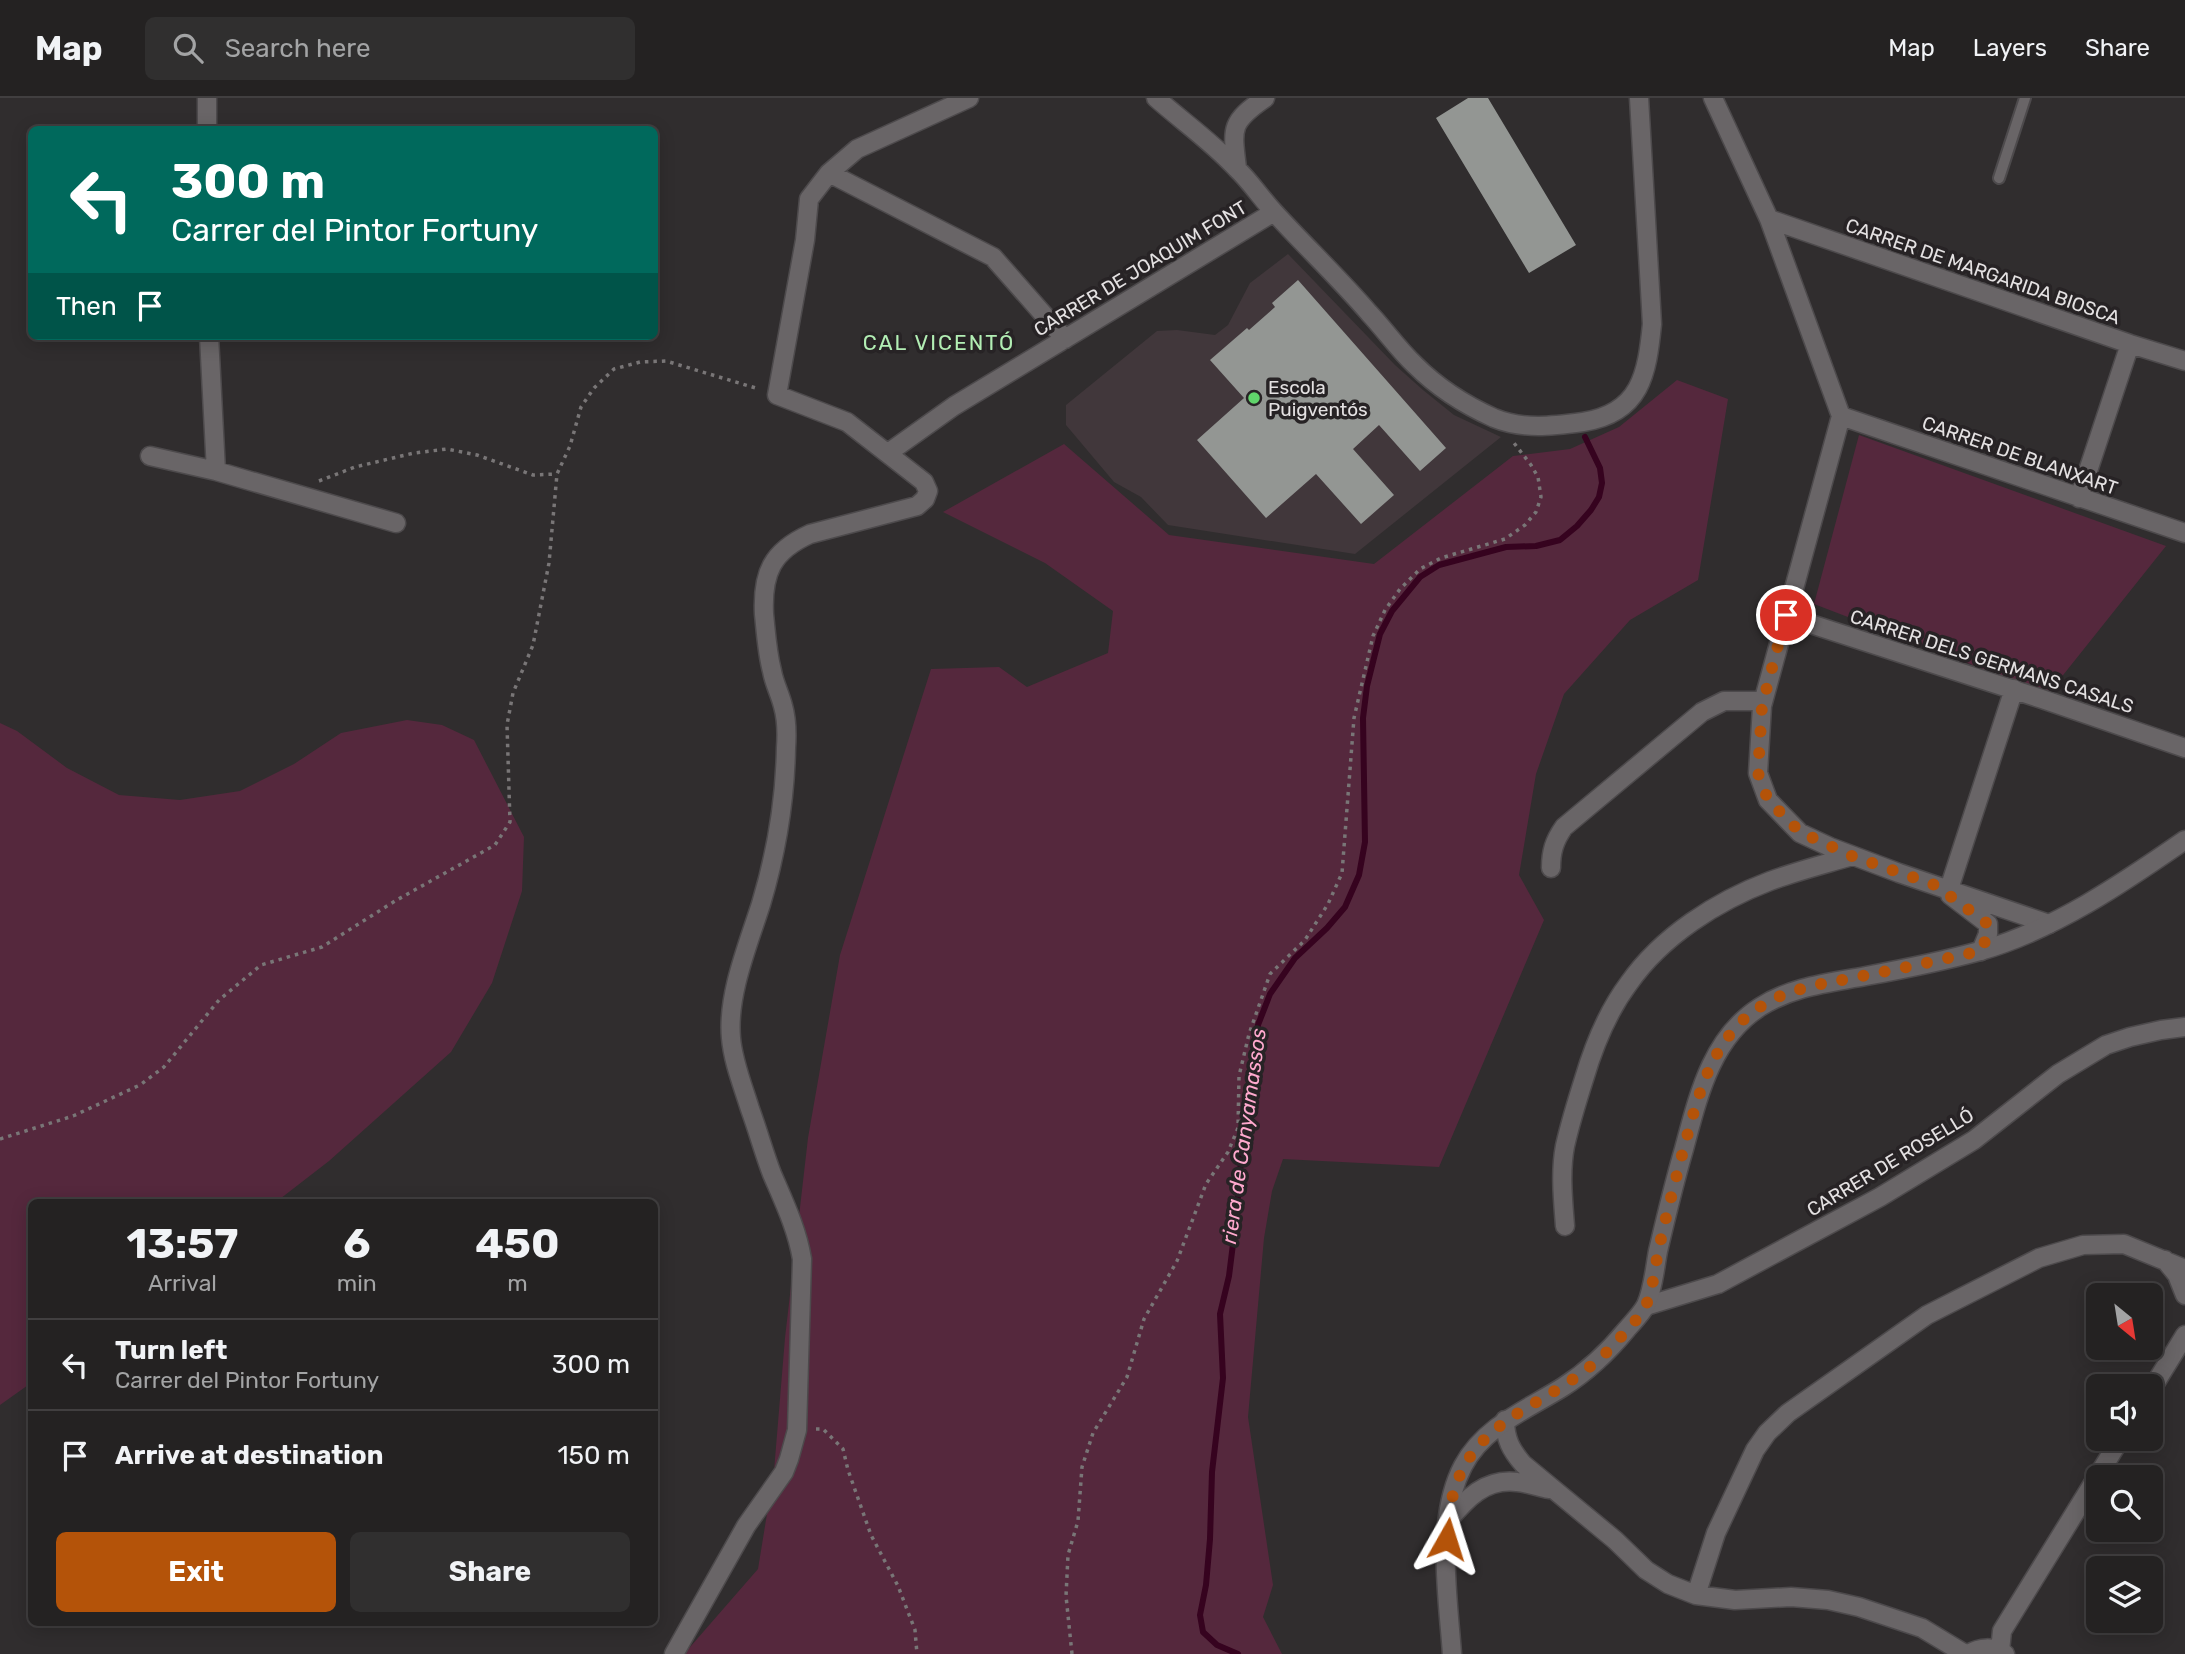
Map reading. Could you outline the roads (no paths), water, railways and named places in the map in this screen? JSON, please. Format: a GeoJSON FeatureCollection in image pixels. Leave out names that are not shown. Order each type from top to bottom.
{"type":"FeatureCollection","features":[{"type":"Feature","properties":{"kind":"street"},"geometry":{"type":"LineString","coordinates":[[207,98],[207,126]]}},
{"type":"Feature","properties":{"kind":"street"},"geometry":{"type":"LineString","coordinates":[[674,1654],[746,1525],[784,1472],[797,1430],[802,1259],[800,1244],[770,1168],[738,1071],[730,1028],[743,960],[778,838],[783,793],[786,726],[783,705],[767,649],[763,597],[765,583],[769,570],[781,552],[796,540],[918,506],[928,491],[924,482],[847,422],[777,395],[805,240],[809,199],[829,173],[857,149],[969,98]]}},
{"type":"Feature","properties":{"kind":"street"},"geometry":{"type":"LineString","coordinates":[[1156,98],[1237,168],[1415,365],[1464,403],[1505,422],[1530,426],[1555,426],[1598,419],[1615,411],[1630,399],[1642,383],[1652,324],[1639,98]]}},
{"type":"Feature","properties":{"kind":"street"},"geometry":{"type":"LineString","coordinates":[[1237,168],[1234,127],[1244,113],[1265,98]]}},
{"type":"Feature","properties":{"kind":"street"},"geometry":{"type":"LineString","coordinates":[[1713,98],[1769,219],[1841,416],[1763,701],[1758,773],[1768,800],[1800,832],[1852,856],[2049,924]]}},
{"type":"Feature","properties":{"kind":"street"},"geometry":{"type":"LineString","coordinates":[[829,173],[993,257],[1065,339]]}},
{"type":"Feature","properties":{"kind":"street","name":"CARRER DE JOAQUIM FONT"},"geometry":{"type":"LineString","coordinates":[[888,453],[954,406],[1274,212]]}},
{"type":"Feature","properties":{"kind":"street","name":"CARRER DE MARGARIDA BIOSCA"},"geometry":{"type":"LineString","coordinates":[[1769,219],[2185,361]]}},
{"type":"Feature","properties":{"kind":"street"},"geometry":{"type":"LineString","coordinates":[[209,340],[216,471]]}},
{"type":"Feature","properties":{"kind":"street"},"geometry":{"type":"LineString","coordinates":[[2079,498],[2130,344]]}},
{"type":"Feature","properties":{"kind":"street","name":"CARRER DE BLANXART"},"geometry":{"type":"LineString","coordinates":[[1841,416],[2185,533]]}},
{"type":"Feature","properties":{"kind":"street"},"geometry":{"type":"LineString","coordinates":[[150,456],[216,471],[396,523]]}},
{"type":"Feature","properties":{"kind":"street","name":"CARRER DELS GERMANS CASALS"},"geometry":{"type":"LineString","coordinates":[[1786,615],[2185,748]]}},
{"type":"Feature","properties":{"kind":"street"},"geometry":{"type":"LineString","coordinates":[[1942,887],[2014,689]]}},
{"type":"Feature","properties":{"kind":"street"},"geometry":{"type":"LineString","coordinates":[[1551,868],[1555,839],[1564,827],[1702,712],[1724,701],[1763,701]]}},
{"type":"Feature","properties":{"kind":"street"},"geometry":{"type":"LineString","coordinates":[[1452,1654],[1447,1559],[1448,1521],[1453,1492],[1464,1465],[1481,1442],[1505,1420],[1563,1387],[1609,1350],[1646,1306],[1668,1206],[1698,1095],[1710,1064],[1741,1022],[1759,1007],[1813,984],[1866,976],[1981,951],[2049,924],[2096,898],[2185,840]]}},
{"type":"Feature","properties":{"kind":"street"},"geometry":{"type":"LineString","coordinates":[[1564,1226],[1564,1148],[1593,1049],[1629,982],[1653,954],[1686,926],[1732,899],[1771,881],[1852,856]]}},
{"type":"Feature","properties":{"kind":"street"},"geometry":{"type":"LineString","coordinates":[[1942,887],[1988,924],[1988,934],[1981,951]]}},
{"type":"Feature","properties":{"kind":"street","name":"CARRER DE ROSELLÓ"},"geometry":{"type":"LineString","coordinates":[[1646,1306],[1718,1284],[1880,1197],[1975,1140],[2058,1074],[2106,1045],[2151,1032],[2185,1027]]}},
{"type":"Feature","properties":{"kind":"street"},"geometry":{"type":"LineString","coordinates":[[1696,1595],[1716,1533],[1755,1450],[1767,1433],[1788,1413],[1899,1334],[1952,1301],[2039,1258],[2064,1249],[2083,1245],[2124,1244],[2185,1269]]}},
{"type":"Feature","properties":{"kind":"street"},"geometry":{"type":"LineString","coordinates":[[2165,1260],[2177,1275],[2185,1295]]}},
{"type":"Feature","properties":{"kind":"street"},"geometry":{"type":"LineString","coordinates":[[2161,1374],[2185,1335]]}},
{"type":"Feature","properties":{"kind":"street"},"geometry":{"type":"LineString","coordinates":[[1505,1420],[1505,1435],[1522,1464],[1615,1540],[1646,1570],[1668,1584],[1696,1595],[1735,1600],[1791,1597],[1828,1600],[1859,1607],[1922,1628],[1966,1654],[1983,1648],[2002,1652],[2002,1631],[2113,1451]]}},
{"type":"Feature","properties":{"kind":"street"},"geometry":{"type":"LineString","coordinates":[[1448,1521],[1467,1497],[1489,1485],[1515,1481],[1553,1490]]}},
{"type":"Feature","properties":{"kind":"lane"},"geometry":{"type":"LineString","coordinates":[[1999,178],[2025,98]]}},
{"type":"Feature","properties":{"kind":"waterway","name":"riera de Canyamassos"},"geometry":{"type":"LineString","coordinates":[[1238,1654],[1217,1645],[1203,1632],[1200,1615],[1206,1585],[1212,1472],[1223,1378],[1220,1314],[1229,1276],[1246,1102],[1258,1025],[1270,994],[1295,958],[1345,907],[1359,875],[1365,842],[1363,718],[1367,686],[1380,634],[1392,611],[1420,577],[1439,565],[1506,547],[1536,546],[1560,540],[1577,526],[1599,497],[1602,483],[1600,468],[1585,437]]}},
{"type":"Feature","properties":{"kind":"place","name":"Escola Puigventós"},"geometry":{"type":"Point","coordinates":[1254,398]}},
{"type":"Feature","properties":{"kind":"district","name":"CAL VICENTÓ"},"geometry":{"type":"Point","coordinates":[939,343]}}]}
